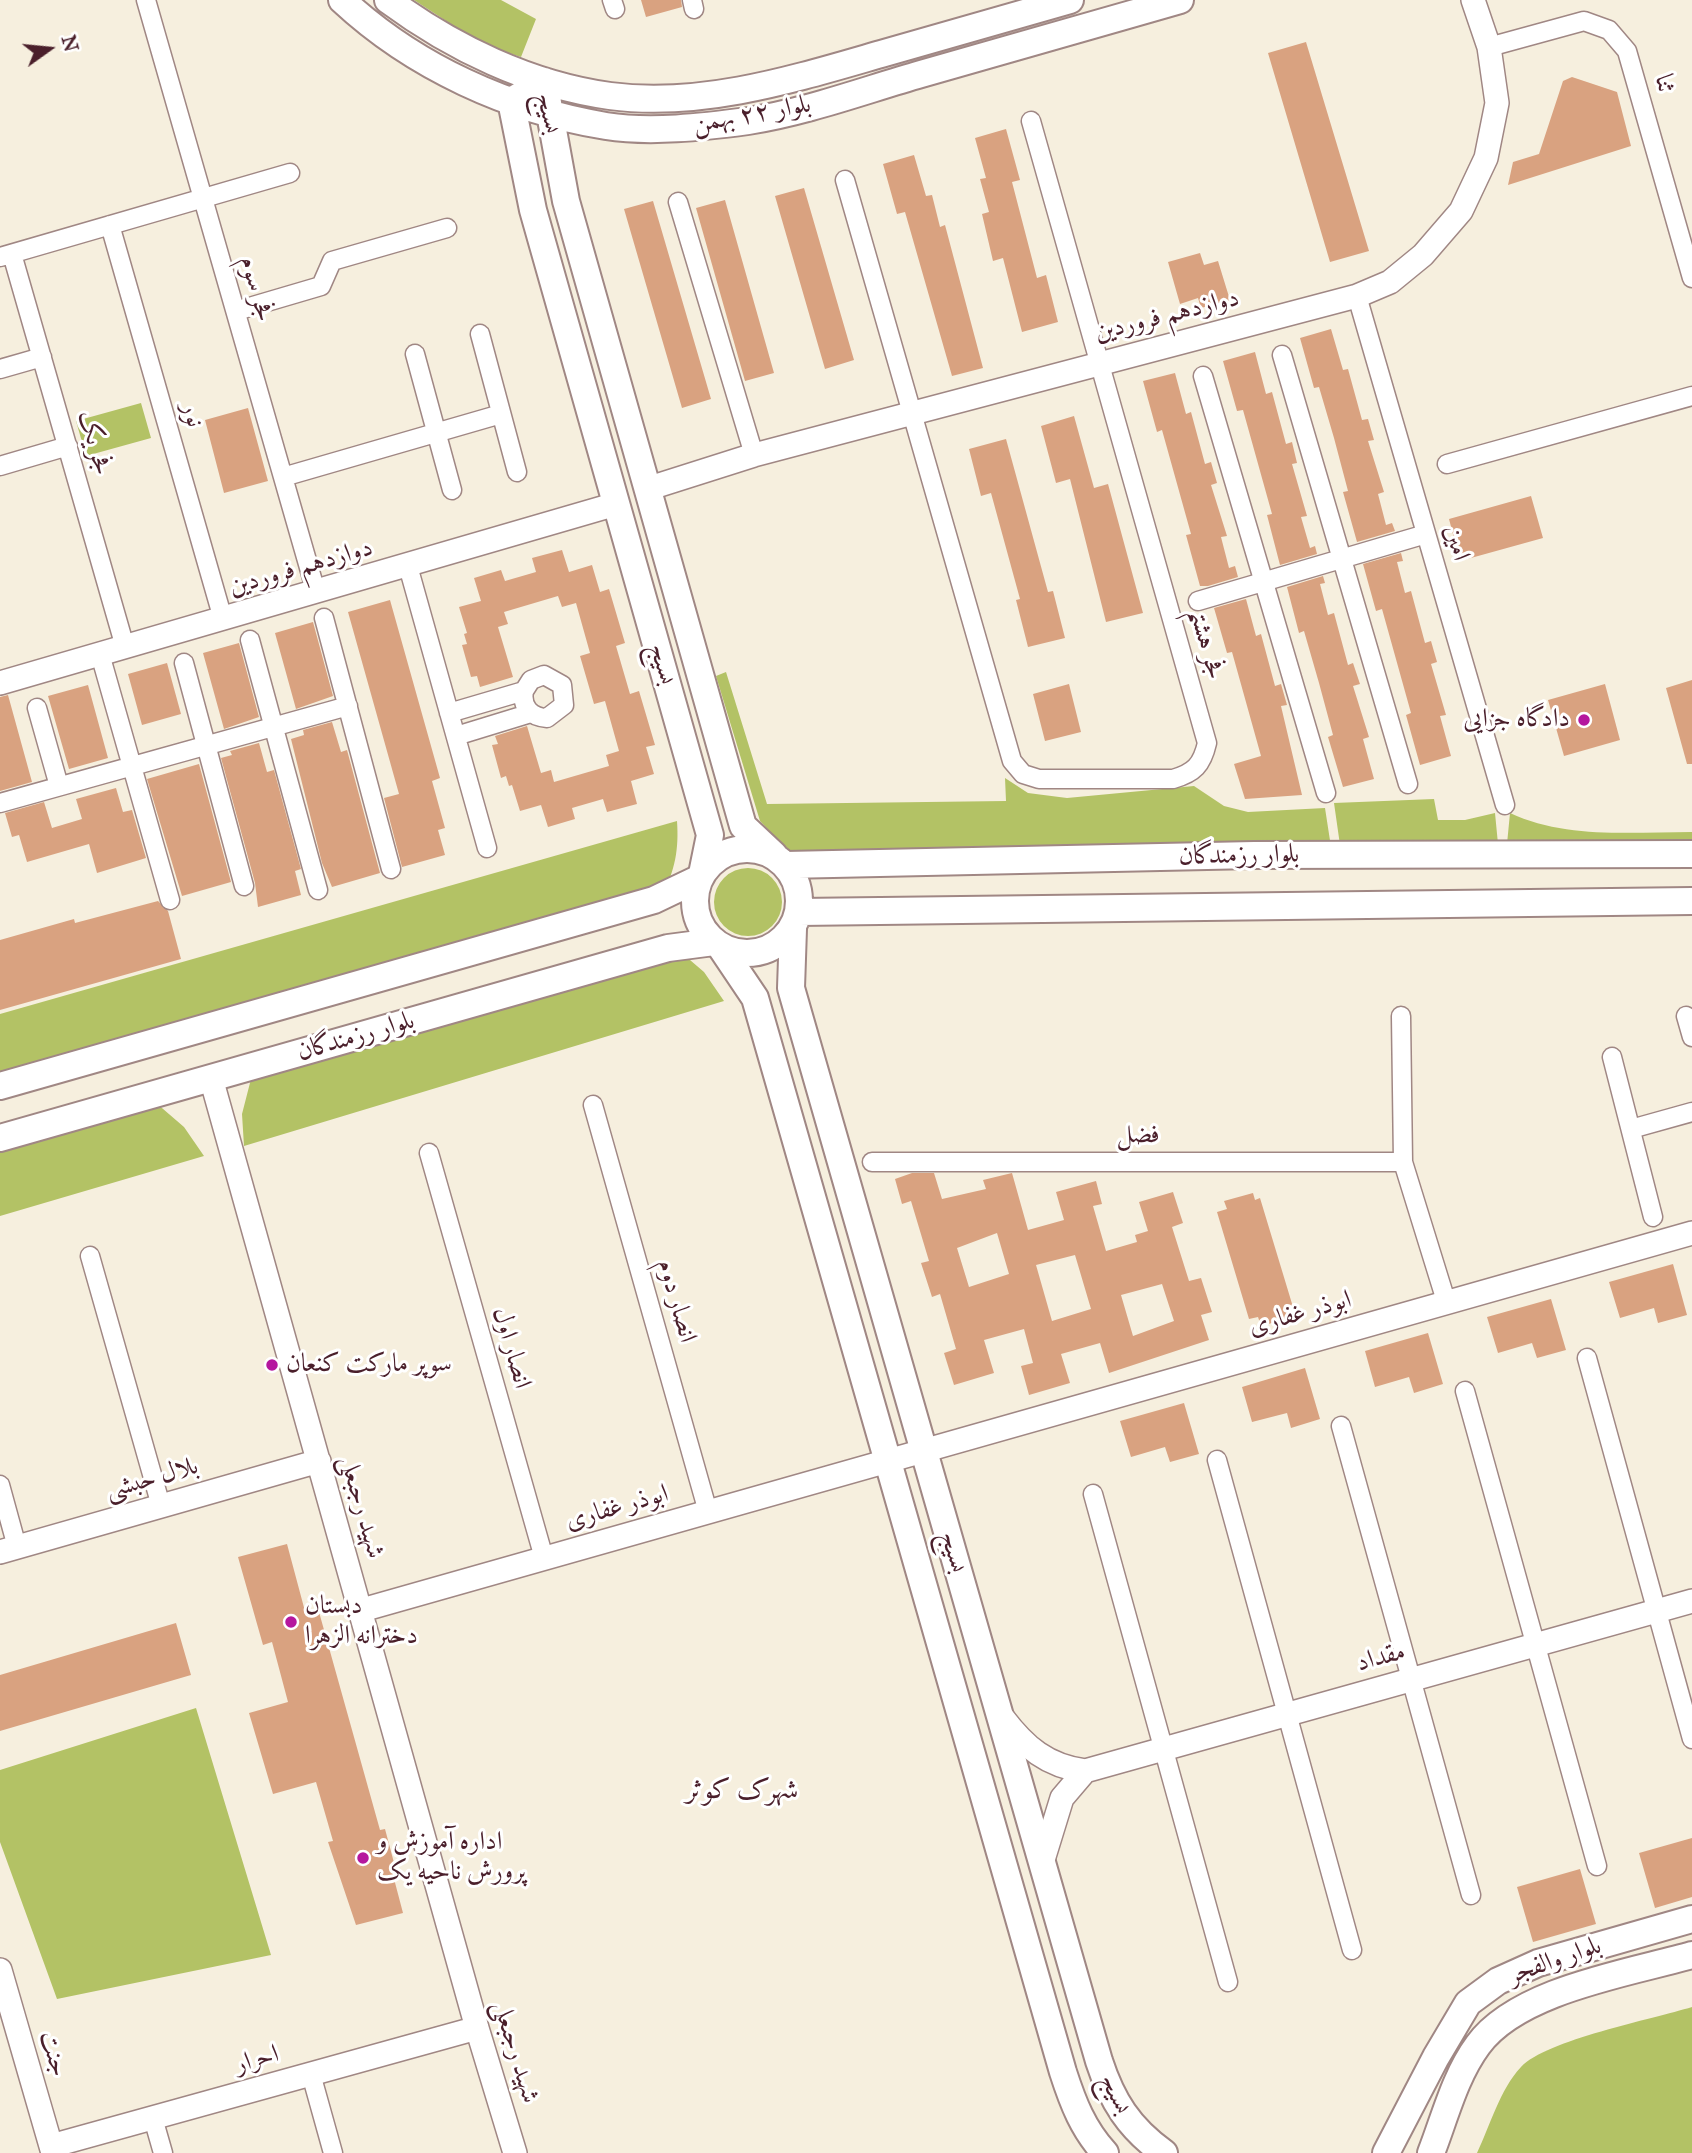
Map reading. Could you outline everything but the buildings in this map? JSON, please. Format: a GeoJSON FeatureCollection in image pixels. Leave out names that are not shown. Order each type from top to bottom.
{"type":"FeatureCollection","features":[{"type":"Feature","properties":{"kind":"main road","name":"بلوار ۲۲ بهمن"},"geometry":{"type":"LineString","coordinates":[[342,0],[402,48],[467,84],[511,101],[549,113],[608,126],[681,127],[750,121],[1180,0]]}},
{"type":"Feature","properties":{"kind":"main road","name":"بلوار ۲۲ بهمن"},"geometry":{"type":"LineString","coordinates":[[388,0],[419,22],[479,56],[544,81],[611,96],[680,97],[745,90],[1070,0]]}},
{"type":"Feature","properties":{"kind":"main road","name":"بسیج"},"geometry":{"type":"LineString","coordinates":[[701,876],[710,835],[533,210],[511,101],[544,81],[566,201],[650,488],[743,825],[780,860]]}},
{"type":"Feature","properties":{"kind":"main road"},"geometry":{"type":"LineString","coordinates":[[755,848],[780,860],[796,878],[800,895],[796,920],[779,944],[760,952],[740,953],[717,944],[702,929],[696,912],[695,895],[701,876],[715,859],[734,849],[755,848]]}},
{"type":"Feature","properties":{"kind":"main road","name":"بلوار رزمندگان"},"geometry":{"type":"LineString","coordinates":[[780,860],[1692,854]]}},
{"type":"Feature","properties":{"kind":"main road","name":"بلوار رزمندگان"},"geometry":{"type":"LineString","coordinates":[[0,1086],[654,900],[701,876]]}},
{"type":"Feature","properties":{"kind":"main road","name":"بلوار رزمندگان"},"geometry":{"type":"LineString","coordinates":[[796,920],[1692,901]]}},
{"type":"Feature","properties":{"kind":"main road","name":"بسیج"},"geometry":{"type":"LineString","coordinates":[[796,920],[791,988],[1109,2091],[1124,2117],[1144,2139],[1164,2153]]}},
{"type":"Feature","properties":{"kind":"main road","name":"بسیج"},"geometry":{"type":"LineString","coordinates":[[717,944],[755,998],[1063,2072],[1074,2107],[1093,2140],[1105,2153]]}},
{"type":"Feature","properties":{"kind":"main road","name":"بلوار رزمندگان"},"geometry":{"type":"LineString","coordinates":[[0,1138],[668,948],[717,944]]}},
{"type":"Feature","properties":{"kind":"main road","name":"بلوار والفجر"},"geometry":{"type":"LineString","coordinates":[[1386,2153],[1468,2003],[1498,1981],[1538,1963],[1692,1919]]}},
{"type":"Feature","properties":{"kind":"main road","name":"بلوار والفجر"},"geometry":{"type":"LineString","coordinates":[[1431,2153],[1461,2076],[1478,2044],[1498,2024],[1520,2008],[1552,1995],[1692,1955]]}},
{"type":"Feature","properties":{"kind":"street","name":"فجر سوم"},"geometry":{"type":"LineString","coordinates":[[146,0],[316,592]]}},
{"type":"Feature","properties":{"kind":"street","name":"دوازدهم فروردین"},"geometry":{"type":"LineString","coordinates":[[650,488],[754,455],[1098,362],[1357,296],[1390,282],[1423,255],[1461,211],[1486,158],[1497,103],[1489,47],[1474,1]]}},
{"type":"Feature","properties":{"kind":"street","name":"ثنا"},"geometry":{"type":"LineString","coordinates":[[1489,47],[1584,21],[1609,30],[1627,51],[1688,251],[1692,278]]}},
{"type":"Feature","properties":{"kind":"street","name":"فجر هشتم"},"geometry":{"type":"LineString","coordinates":[[914,412],[1012,761],[1023,774],[1039,779],[1173,779],[1190,774],[1202,761],[1207,743],[1031,121]]}},
{"type":"Feature","properties":{"kind":"street"},"geometry":{"type":"LineString","coordinates":[[6,255],[290,173]]}},
{"type":"Feature","properties":{"kind":"street"},"geometry":{"type":"LineString","coordinates":[[845,180],[914,412]]}},
{"type":"Feature","properties":{"kind":"street"},"geometry":{"type":"LineString","coordinates":[[677,202],[754,455]]}},
{"type":"Feature","properties":{"kind":"street","name":"نور"},"geometry":{"type":"LineString","coordinates":[[110,225],[223,619]]}},
{"type":"Feature","properties":{"kind":"street"},"geometry":{"type":"LineString","coordinates":[[236,311],[321,286],[332,261],[447,228]]}},
{"type":"Feature","properties":{"kind":"street","name":"فجر یک"},"geometry":{"type":"LineString","coordinates":[[6,255],[42,357],[125,647]]}},
{"type":"Feature","properties":{"kind":"street","name":"امین"},"geometry":{"type":"LineString","coordinates":[[1357,296],[1505,805]]}},
{"type":"Feature","properties":{"kind":"street"},"geometry":{"type":"LineString","coordinates":[[480,334],[517,472]]}},
{"type":"Feature","properties":{"kind":"street"},"geometry":{"type":"LineString","coordinates":[[415,354],[452,490]]}},
{"type":"Feature","properties":{"kind":"street"},"geometry":{"type":"LineString","coordinates":[[1282,355],[1408,785]]}},
{"type":"Feature","properties":{"kind":"street"},"geometry":{"type":"LineString","coordinates":[[0,369],[42,357]]}},
{"type":"Feature","properties":{"kind":"street"},"geometry":{"type":"LineString","coordinates":[[1203,376],[1326,793]]}},
{"type":"Feature","properties":{"kind":"street"},"geometry":{"type":"LineString","coordinates":[[1447,464],[1692,396]]}},
{"type":"Feature","properties":{"kind":"street"},"geometry":{"type":"LineString","coordinates":[[283,477],[501,414]]}},
{"type":"Feature","properties":{"kind":"street"},"geometry":{"type":"LineString","coordinates":[[0,466],[68,446]]}},
{"type":"Feature","properties":{"kind":"street","name":"دوازدهم فروردین"},"geometry":{"type":"LineString","coordinates":[[0,682],[616,504]]}},
{"type":"Feature","properties":{"kind":"street"},"geometry":{"type":"LineString","coordinates":[[1198,601],[1426,534]]}},
{"type":"Feature","properties":{"kind":"street"},"geometry":{"type":"LineString","coordinates":[[408,566],[487,848]]}},
{"type":"Feature","properties":{"kind":"street"},"geometry":{"type":"LineString","coordinates":[[324,618],[391,869]]}},
{"type":"Feature","properties":{"kind":"street"},"geometry":{"type":"LineString","coordinates":[[250,640],[318,890]]}},
{"type":"Feature","properties":{"kind":"street"},"geometry":{"type":"LineString","coordinates":[[100,654],[170,900]]}},
{"type":"Feature","properties":{"kind":"street"},"geometry":{"type":"LineString","coordinates":[[184,663],[244,886]]}},
{"type":"Feature","properties":{"kind":"street"},"geometry":{"type":"LineString","coordinates":[[544,676],[557,680],[564,691],[564,705],[554,715],[540,718],[531,713],[524,704],[524,691],[531,680],[544,676]]}},
{"type":"Feature","properties":{"kind":"street"},"geometry":{"type":"LineString","coordinates":[[449,713],[524,691]]}},
{"type":"Feature","properties":{"kind":"street"},"geometry":{"type":"LineString","coordinates":[[0,803],[348,706]]}},
{"type":"Feature","properties":{"kind":"street"},"geometry":{"type":"LineString","coordinates":[[37,708],[59,786]]}},
{"type":"Feature","properties":{"kind":"street"},"geometry":{"type":"LineString","coordinates":[[456,736],[531,713]]}},
{"type":"Feature","properties":{"kind":"street"},"geometry":{"type":"LineString","coordinates":[[1401,1016],[1403,1162],[1446,1301]]}},
{"type":"Feature","properties":{"kind":"street"},"geometry":{"type":"LineString","coordinates":[[1686,1016],[1692,1037]]}},
{"type":"Feature","properties":{"kind":"street"},"geometry":{"type":"LineString","coordinates":[[1612,1057],[1653,1217]]}},
{"type":"Feature","properties":{"kind":"street","name":"شهید رجبعلی"},"geometry":{"type":"LineString","coordinates":[[211,1078],[477,2028],[516,2153]]}},
{"type":"Feature","properties":{"kind":"street","name":"انصار دوم"},"geometry":{"type":"LineString","coordinates":[[593,1105],[708,1512]]}},
{"type":"Feature","properties":{"kind":"street"},"geometry":{"type":"LineString","coordinates":[[1631,1129],[1692,1112]]}},
{"type":"Feature","properties":{"kind":"street","name":"انصار اول"},"geometry":{"type":"LineString","coordinates":[[429,1153],[544,1558]]}},
{"type":"Feature","properties":{"kind":"street","name":"فضل"},"geometry":{"type":"LineString","coordinates":[[872,1162],[1403,1162]]}},
{"type":"Feature","properties":{"kind":"street","name":"ابوذر غفاری"},"geometry":{"type":"LineString","coordinates":[[362,1610],[1692,1233]]}},
{"type":"Feature","properties":{"kind":"street"},"geometry":{"type":"LineString","coordinates":[[90,1256],[161,1506]]}},
{"type":"Feature","properties":{"kind":"street"},"geometry":{"type":"LineString","coordinates":[[1587,1357],[1692,1739]]}},
{"type":"Feature","properties":{"kind":"street"},"geometry":{"type":"LineString","coordinates":[[1465,1391],[1597,1866]]}},
{"type":"Feature","properties":{"kind":"street"},"geometry":{"type":"LineString","coordinates":[[1341,1426],[1471,1895]]}},
{"type":"Feature","properties":{"kind":"street"},"geometry":{"type":"LineString","coordinates":[[1217,1460],[1352,1950]]}},
{"type":"Feature","properties":{"kind":"street","name":"بلال حبشی"},"geometry":{"type":"LineString","coordinates":[[9,1549],[319,1461]]}},
{"type":"Feature","properties":{"kind":"street"},"geometry":{"type":"LineString","coordinates":[[0,1485],[9,1549]]}},
{"type":"Feature","properties":{"kind":"street"},"geometry":{"type":"LineString","coordinates":[[1093,1494],[1228,1982]]}},
{"type":"Feature","properties":{"kind":"street","name":"مقداد"},"geometry":{"type":"LineString","coordinates":[[1085,1771],[1692,1601]]}},
{"type":"Feature","properties":{"kind":"street"},"geometry":{"type":"LineString","coordinates":[[999,1712],[1022,1743],[1043,1759],[1085,1771],[1062,1798],[1042,1863]]}},
{"type":"Feature","properties":{"kind":"street","name":"جنت"},"geometry":{"type":"LineString","coordinates":[[0,1970],[52,2150]]}},
{"type":"Feature","properties":{"kind":"street","name":"احرار"},"geometry":{"type":"LineString","coordinates":[[52,2150],[153,2118],[477,2028]]}},
{"type":"Feature","properties":{"kind":"street"},"geometry":{"type":"LineString","coordinates":[[311,2074],[333,2153]]}},
{"type":"Feature","properties":{"kind":"street"},"geometry":{"type":"LineString","coordinates":[[153,2118],[163,2153]]}},
{"type":"Feature","properties":{"kind":"green space"},"geometry":{"type":"Polygon","coordinates":[[[414,0],[501,0],[536,19],[521,57],[483,45],[414,0]]]}},
{"type":"Feature","properties":{"kind":"green space"},"geometry":{"type":"Polygon","coordinates":[[[141,403],[151,438],[86,456],[76,421],[141,403]]]}},
{"type":"Feature","properties":{"kind":"green space"},"geometry":{"type":"Polygon","coordinates":[[[726,672],[767,804],[1006,801],[1005,778],[1028,793],[1067,798],[1194,786],[1224,806],[1248,812],[1325,808],[1331,847],[789,852],[760,821],[716,676],[726,672]]]}},
{"type":"Feature","properties":{"kind":"green space"},"geometry":{"type":"Polygon","coordinates":[[[1434,799],[1438,820],[1465,820],[1495,813],[1498,844],[1340,845],[1334,803],[1434,799]]]}},
{"type":"Feature","properties":{"kind":"green space"},"geometry":{"type":"Polygon","coordinates":[[[1510,813],[1553,827],[1576,830],[1622,833],[1692,832],[1692,842],[1507,844],[1510,813]]]}},
{"type":"Feature","properties":{"kind":"green space"},"geometry":{"type":"Polygon","coordinates":[[[677,821],[675,860],[662,896],[0,1086],[0,1014],[677,821]]]}},
{"type":"Feature","properties":{"kind":"green space"},"geometry":{"type":"Polygon","coordinates":[[[748,868],[761,871],[772,878],[779,889],[782,902],[779,915],[772,926],[761,933],[748,936],[735,933],[724,926],[717,915],[714,902],[717,889],[724,878],[735,871],[748,868]]]}},
{"type":"Feature","properties":{"kind":"green space"},"geometry":{"type":"Polygon","coordinates":[[[676,948],[704,972],[724,1001],[244,1146],[242,1114],[251,1079],[676,948]]]}},
{"type":"Feature","properties":{"kind":"green space"},"geometry":{"type":"Polygon","coordinates":[[[148,1096],[184,1127],[204,1156],[0,1216],[0,1138],[148,1096]]]}},
{"type":"Feature","properties":{"kind":"green space"},"geometry":{"type":"Polygon","coordinates":[[[196,1708],[271,1955],[57,1999],[0,1842],[0,1770],[196,1708]]]}},
{"type":"Feature","properties":{"kind":"green space"},"geometry":{"type":"Polygon","coordinates":[[[1692,2007],[1692,2153],[1477,2153],[1507,2086],[1521,2067],[1534,2057],[1601,2031],[1692,2007]]]}},
{"type":"Feature","properties":{"kind":"place","name":"دادگاه جزایی"},"geometry":{"type":"Point","coordinates":[1584,720]}},
{"type":"Feature","properties":{"kind":"place","name":"سوپر مارکت کنعان"},"geometry":{"type":"Point","coordinates":[272,1365]}},
{"type":"Feature","properties":{"kind":"place","name":"دبستان دخترانه الزهرا"},"geometry":{"type":"Point","coordinates":[291,1622]}},
{"type":"Feature","properties":{"kind":"place","name":"اداره آموزش و پرورش ناحیه یک"},"geometry":{"type":"Point","coordinates":[363,1858]}},
{"type":"Feature","properties":{"kind":"district","name":"شهرک کوثر"},"geometry":{"type":"Point","coordinates":[742,1791]}}]}
